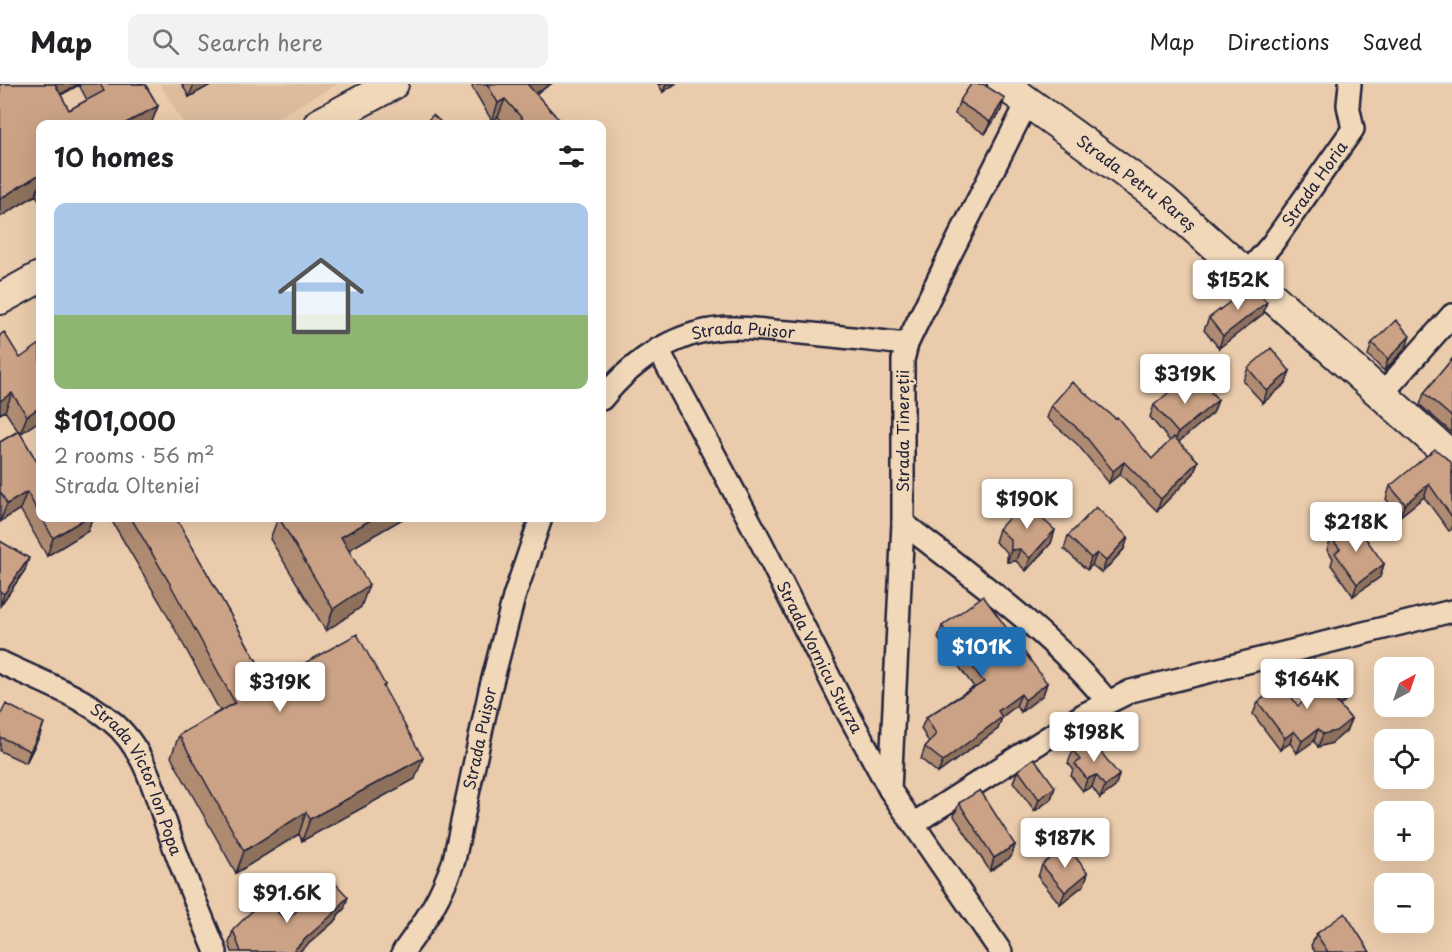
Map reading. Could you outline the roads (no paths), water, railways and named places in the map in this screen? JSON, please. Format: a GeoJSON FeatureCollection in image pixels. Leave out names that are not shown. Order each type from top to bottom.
{"type":"FeatureCollection","features":[{"type":"Feature","properties":{"kind":"street"},"geometry":{"type":"LineString","coordinates":[[326,120],[393,84]]}},
{"type":"Feature","properties":{"kind":"street","name":"Strada Petru Rareș"},"geometry":{"type":"LineString","coordinates":[[1003,84],[1163,200],[1452,457]]}},
{"type":"Feature","properties":{"kind":"street","name":"Strada Horia"},"geometry":{"type":"LineString","coordinates":[[1247,273],[1272,244],[1353,129],[1348,105],[1350,84]]}},
{"type":"Feature","properties":{"kind":"street","name":"Strada Tinereții"},"geometry":{"type":"LineString","coordinates":[[890,790],[903,523],[903,360],[907,344],[1028,101]]}},
{"type":"Feature","properties":{"kind":"street"},"geometry":{"type":"LineString","coordinates":[[0,299],[36,280]]}},
{"type":"Feature","properties":{"kind":"street"},"geometry":{"type":"LineString","coordinates":[[1382,394],[1452,315]]}},
{"type":"Feature","properties":{"kind":"street","name":"Strada Puișor"},"geometry":{"type":"LineString","coordinates":[[606,395],[635,363],[686,336],[708,330],[733,328],[907,344]]}},
{"type":"Feature","properties":{"kind":"street","name":"Strada Vornicu Sturza"},"geometry":{"type":"LineString","coordinates":[[658,349],[890,790],[1001,952]]}},
{"type":"Feature","properties":{"kind":"street","name":"Strada Puișor"},"geometry":{"type":"LineString","coordinates":[[403,952],[428,918],[444,887],[454,860],[490,690],[514,597],[540,522]]}},
{"type":"Feature","properties":{"kind":"street"},"geometry":{"type":"LineString","coordinates":[[903,523],[1043,634],[1082,670],[1108,702]]}},
{"type":"Feature","properties":{"kind":"street"},"geometry":{"type":"LineString","coordinates":[[913,824],[1057,731],[1108,702],[1131,692],[1452,611]]}},
{"type":"Feature","properties":{"kind":"street","name":"Strada Victor Ion Popa"},"geometry":{"type":"LineString","coordinates":[[0,662],[92,707],[111,720],[129,738],[145,764],[172,842],[216,952]]}}]}
